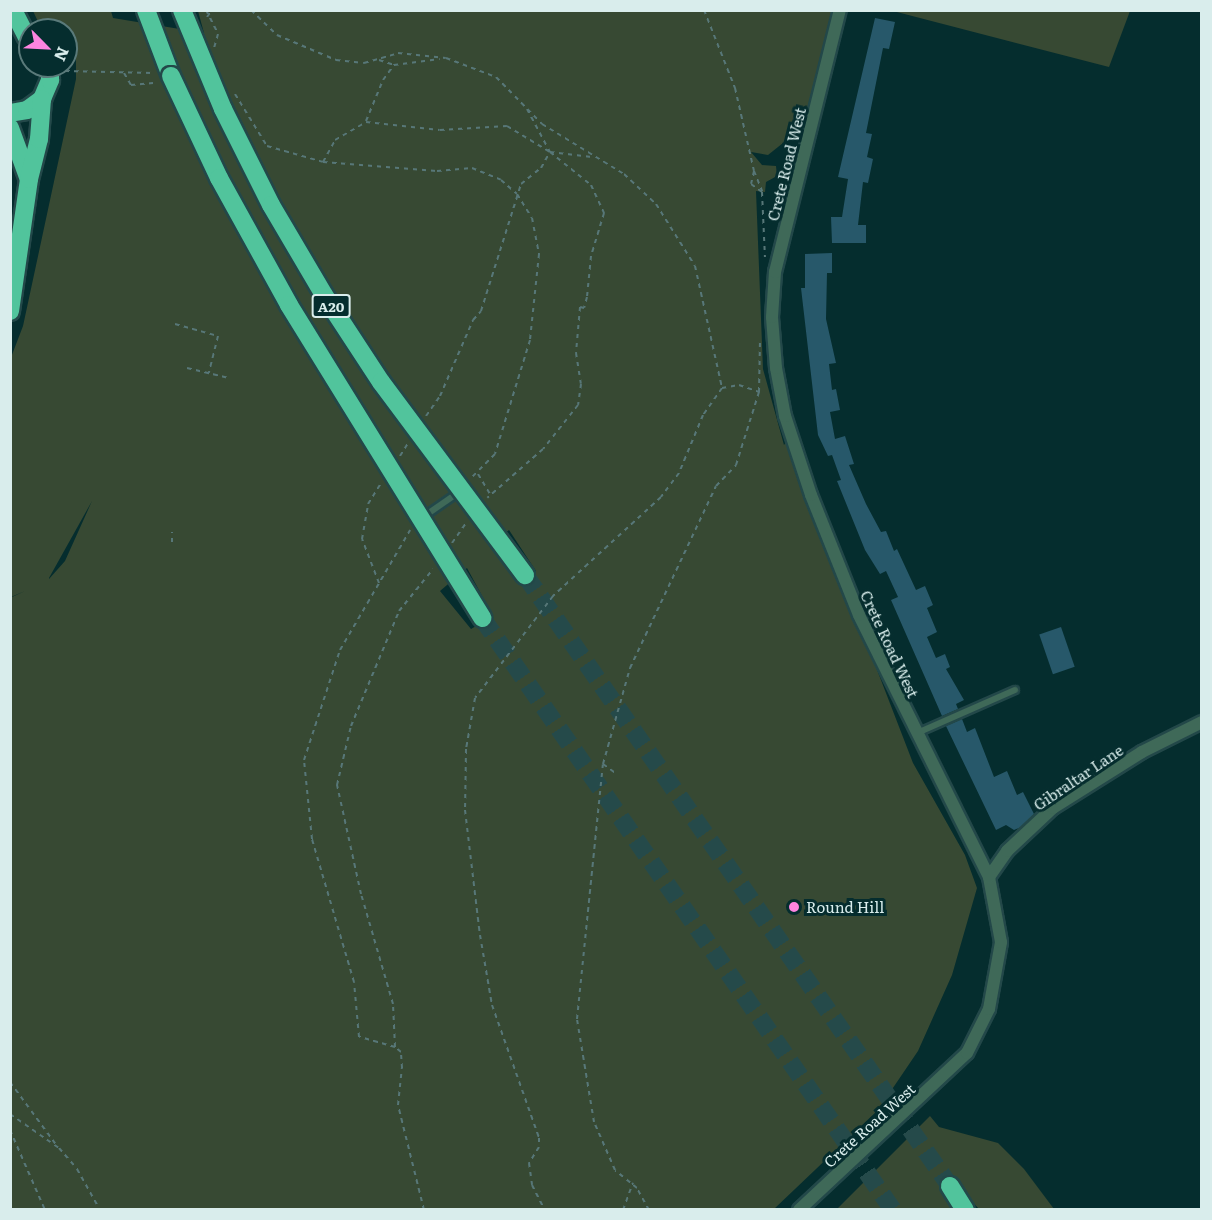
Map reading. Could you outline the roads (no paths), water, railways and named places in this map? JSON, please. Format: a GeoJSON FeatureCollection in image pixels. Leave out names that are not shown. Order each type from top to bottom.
{"type":"FeatureCollection","features":[{"type":"Feature","properties":{"kind":"highway","name":"A20"},"geometry":{"type":"LineString","coordinates":[[146,10],[171,76],[242,222],[416,523],[482,618]]}},
{"type":"Feature","properties":{"kind":"highway","name":"A20"},"geometry":{"type":"LineString","coordinates":[[182,10],[224,109],[300,255],[381,382],[465,485],[525,575]]}},
{"type":"Feature","properties":{"kind":"highway"},"geometry":{"type":"LineString","coordinates":[[10,311],[28,179],[39,139],[42,99],[47,78]]}},
{"type":"Feature","properties":{"kind":"highway"},"geometry":{"type":"LineString","coordinates":[[10,113],[27,110],[42,99]]}},
{"type":"Feature","properties":{"kind":"highway"},"geometry":{"type":"LineString","coordinates":[[10,128],[28,179]]}},
{"type":"Feature","properties":{"kind":"highway"},"geometry":{"type":"LineString","coordinates":[[950,1186],[966,1209]]}},
{"type":"Feature","properties":{"kind":"street","name":"Crete Road West"},"geometry":{"type":"LineString","coordinates":[[799,1209],[949,1073],[980,1031],[996,985],[1001,942],[988,877],[859,615],[811,495],[785,416],[773,345],[775,272],[840,10]]}},
{"type":"Feature","properties":{"kind":"street","name":"Gibraltar Lane"},"geometry":{"type":"LineString","coordinates":[[988,877],[1007,851],[1053,808],[1142,752],[1202,722]]}},
{"type":"Feature","properties":{"kind":"lane"},"geometry":{"type":"LineString","coordinates":[[416,523],[465,485]]}},
{"type":"Feature","properties":{"kind":"lane"},"geometry":{"type":"LineString","coordinates":[[916,733],[1015,690]]}},
{"type":"Feature","properties":{"kind":"tunnel"},"geometry":{"type":"LineString","coordinates":[[525,575],[950,1186]]}},
{"type":"Feature","properties":{"kind":"tunnel"},"geometry":{"type":"LineString","coordinates":[[482,618],[893,1210]]}},
{"type":"Feature","properties":{"kind":"place","name":"Round Hill"},"geometry":{"type":"Point","coordinates":[794,907]}}]}
